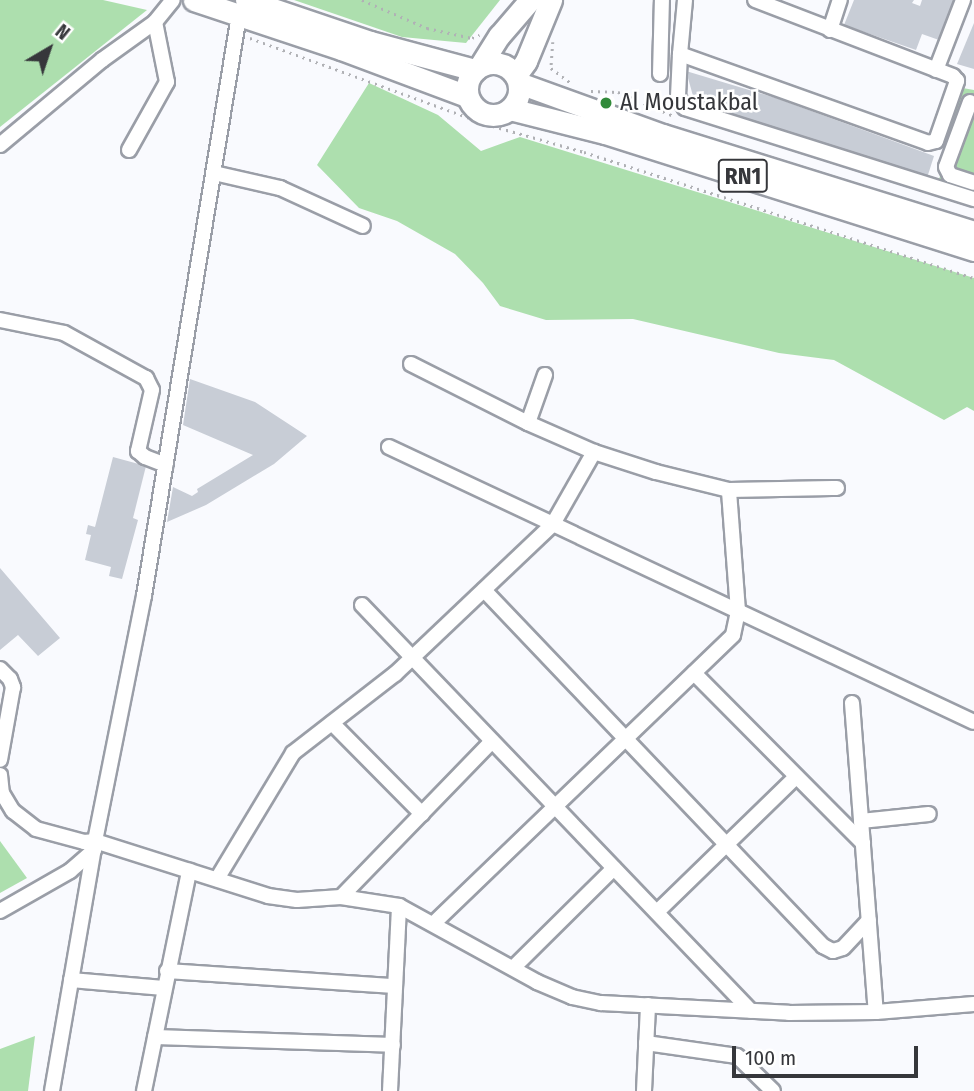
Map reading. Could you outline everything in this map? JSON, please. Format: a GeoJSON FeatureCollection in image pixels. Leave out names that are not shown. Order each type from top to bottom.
{"type":"FeatureCollection","features":[{"type":"Feature","properties":{"kind":"highway","name":"RN1"},"geometry":{"type":"LineString","coordinates":[[194,0],[467,96],[475,109],[489,116],[510,110],[605,133],[974,250]]}},
{"type":"Feature","properties":{"kind":"highway"},"geometry":{"type":"LineString","coordinates":[[467,96],[467,86],[478,68],[499,37],[530,0]]}},
{"type":"Feature","properties":{"kind":"highway"},"geometry":{"type":"LineString","coordinates":[[510,110],[517,101],[517,79],[551,0]]}},
{"type":"Feature","properties":{"kind":"highway","name":"RN1"},"geometry":{"type":"LineString","coordinates":[[241,16],[370,42],[478,68],[499,64],[517,79],[663,135],[974,232]]}},
{"type":"Feature","properties":{"kind":"street"},"geometry":{"type":"LineString","coordinates":[[0,145],[102,61],[155,22],[173,0]]}},
{"type":"Feature","properties":{"kind":"street"},"geometry":{"type":"LineString","coordinates":[[660,74],[662,0]]}},
{"type":"Feature","properties":{"kind":"street"},"geometry":{"type":"LineString","coordinates":[[685,0],[678,97],[685,108],[974,200]]}},
{"type":"Feature","properties":{"kind":"street"},"geometry":{"type":"LineString","coordinates":[[680,54],[928,143],[936,141],[956,79],[755,0]]}},
{"type":"Feature","properties":{"kind":"street"},"geometry":{"type":"LineString","coordinates":[[830,30],[840,0]]}},
{"type":"Feature","properties":{"kind":"street"},"geometry":{"type":"LineString","coordinates":[[936,70],[964,0]]}},
{"type":"Feature","properties":{"kind":"street"},"geometry":{"type":"LineString","coordinates":[[52,1091],[94,846],[116,746],[166,465],[241,16]]}},
{"type":"Feature","properties":{"kind":"street"},"geometry":{"type":"LineString","coordinates":[[129,150],[167,82],[155,22]]}},
{"type":"Feature","properties":{"kind":"street"},"geometry":{"type":"LineString","coordinates":[[952,96],[972,103],[946,167],[950,175],[974,183]]}},
{"type":"Feature","properties":{"kind":"street"},"geometry":{"type":"LineString","coordinates":[[214,173],[267,183],[363,226]]}},
{"type":"Feature","properties":{"kind":"street"},"geometry":{"type":"LineString","coordinates":[[0,320],[64,333],[146,378],[152,390],[138,451],[166,465]]}},
{"type":"Feature","properties":{"kind":"street"},"geometry":{"type":"LineString","coordinates":[[411,364],[528,423],[594,452],[656,472],[729,489],[837,488]]}},
{"type":"Feature","properties":{"kind":"street"},"geometry":{"type":"LineString","coordinates":[[528,423],[545,375]]}},
{"type":"Feature","properties":{"kind":"street"},"geometry":{"type":"LineString","coordinates":[[389,447],[974,722]]}},
{"type":"Feature","properties":{"kind":"street"},"geometry":{"type":"LineString","coordinates":[[217,879],[287,761],[412,657],[553,524],[594,452]]}},
{"type":"Feature","properties":{"kind":"street"},"geometry":{"type":"LineString","coordinates":[[434,923],[733,635],[738,611],[729,489]]}},
{"type":"Feature","properties":{"kind":"street"},"geometry":{"type":"LineString","coordinates":[[484,590],[827,949],[843,948],[869,920]]}},
{"type":"Feature","properties":{"kind":"street"},"geometry":{"type":"LineString","coordinates":[[362,605],[751,1010]]}},
{"type":"Feature","properties":{"kind":"street"},"geometry":{"type":"LineString","coordinates":[[0,669],[12,683],[0,760]]}},
{"type":"Feature","properties":{"kind":"street"},"geometry":{"type":"LineString","coordinates":[[694,673],[863,843]]}},
{"type":"Feature","properties":{"kind":"street"},"geometry":{"type":"LineString","coordinates":[[852,703],[876,1012]]}},
{"type":"Feature","properties":{"kind":"street"},"geometry":{"type":"LineString","coordinates":[[332,723],[422,814]]}},
{"type":"Feature","properties":{"kind":"street"},"geometry":{"type":"LineString","coordinates":[[341,898],[492,741]]}},
{"type":"Feature","properties":{"kind":"street"},"geometry":{"type":"LineString","coordinates":[[0,775],[2,793],[22,820],[57,836],[287,899],[341,898],[399,906],[572,997],[601,1003],[751,1010],[876,1012],[974,1004]]}},
{"type":"Feature","properties":{"kind":"street"},"geometry":{"type":"LineString","coordinates":[[657,912],[796,777]]}},
{"type":"Feature","properties":{"kind":"street"},"geometry":{"type":"LineString","coordinates":[[861,821],[929,814]]}},
{"type":"Feature","properties":{"kind":"street"},"geometry":{"type":"LineString","coordinates":[[0,911],[62,877],[94,846]]}},
{"type":"Feature","properties":{"kind":"street"},"geometry":{"type":"LineString","coordinates":[[513,968],[614,868]]}},
{"type":"Feature","properties":{"kind":"street"},"geometry":{"type":"LineString","coordinates":[[144,1091],[189,871]]}},
{"type":"Feature","properties":{"kind":"street"},"geometry":{"type":"LineString","coordinates":[[390,1091],[399,906]]}},
{"type":"Feature","properties":{"kind":"street"},"geometry":{"type":"LineString","coordinates":[[167,971],[395,986]]}},
{"type":"Feature","properties":{"kind":"street"},"geometry":{"type":"LineString","coordinates":[[71,980],[164,988]]}},
{"type":"Feature","properties":{"kind":"street"},"geometry":{"type":"LineString","coordinates":[[645,1091],[648,1005]]}},
{"type":"Feature","properties":{"kind":"street"},"geometry":{"type":"LineString","coordinates":[[155,1037],[393,1045]]}},
{"type":"Feature","properties":{"kind":"street"},"geometry":{"type":"LineString","coordinates":[[646,1043],[737,1056],[773,1091]]}},
{"type":"Feature","properties":{"kind":"path"},"geometry":{"type":"LineString","coordinates":[[362,0],[427,28],[472,38],[478,37],[485,29]]}},
{"type":"Feature","properties":{"kind":"path"},"geometry":{"type":"LineString","coordinates":[[241,16],[486,124],[584,152],[974,278]]}},
{"type":"Feature","properties":{"kind":"green space"},"geometry":{"type":"Polygon","coordinates":[[[0,0],[103,0],[147,10],[0,127],[0,0]]]}},
{"type":"Feature","properties":{"kind":"green space"},"geometry":{"type":"Polygon","coordinates":[[[294,0],[500,0],[466,43],[402,37],[294,0]]]}},
{"type":"Feature","properties":{"kind":"green space"},"geometry":{"type":"Polygon","coordinates":[[[369,83],[438,115],[481,151],[520,137],[974,278],[974,411],[967,407],[944,420],[834,360],[779,353],[633,319],[546,320],[500,306],[483,283],[455,254],[397,221],[359,208],[317,165],[369,83]]]}},
{"type":"Feature","properties":{"kind":"green space"},"geometry":{"type":"Polygon","coordinates":[[[951,86],[974,90],[974,200],[936,188],[949,150],[935,133],[951,86]]]}},
{"type":"Feature","properties":{"kind":"green space"},"geometry":{"type":"Polygon","coordinates":[[[0,841],[27,878],[0,893],[0,841]]]}},
{"type":"Feature","properties":{"kind":"green space"},"geometry":{"type":"Polygon","coordinates":[[[35,1036],[28,1091],[0,1091],[0,1049],[35,1036]]]}},
{"type":"Feature","properties":{"kind":"building"},"geometry":{"type":"Polygon","coordinates":[[[854,0],[914,0],[912,3],[920,6],[922,0],[954,0],[939,40],[922,34],[916,50],[844,25],[854,0]]]}},
{"type":"Feature","properties":{"kind":"building"},"geometry":{"type":"Polygon","coordinates":[[[974,23],[974,69],[957,64],[974,23]]]}},
{"type":"Feature","properties":{"kind":"building"},"geometry":{"type":"Polygon","coordinates":[[[686,71],[776,98],[934,156],[927,178],[695,103],[686,71]]]}},
{"type":"Feature","properties":{"kind":"building"},"geometry":{"type":"Polygon","coordinates":[[[190,379],[255,402],[307,436],[274,464],[206,505],[167,522],[173,487],[192,496],[198,492],[197,489],[253,455],[183,425],[190,379]]]}},
{"type":"Feature","properties":{"kind":"building"},"geometry":{"type":"Polygon","coordinates":[[[113,457],[146,466],[133,518],[138,520],[122,579],[109,576],[111,567],[85,560],[91,535],[86,534],[88,525],[95,527],[113,457]]]}},
{"type":"Feature","properties":{"kind":"building"},"geometry":{"type":"Polygon","coordinates":[[[0,568],[60,638],[38,656],[18,635],[0,650],[0,568]]]}},
{"type":"Feature","properties":{"kind":"place","name":"Al Moustakbal"},"geometry":{"type":"Point","coordinates":[606,103]}}]}
